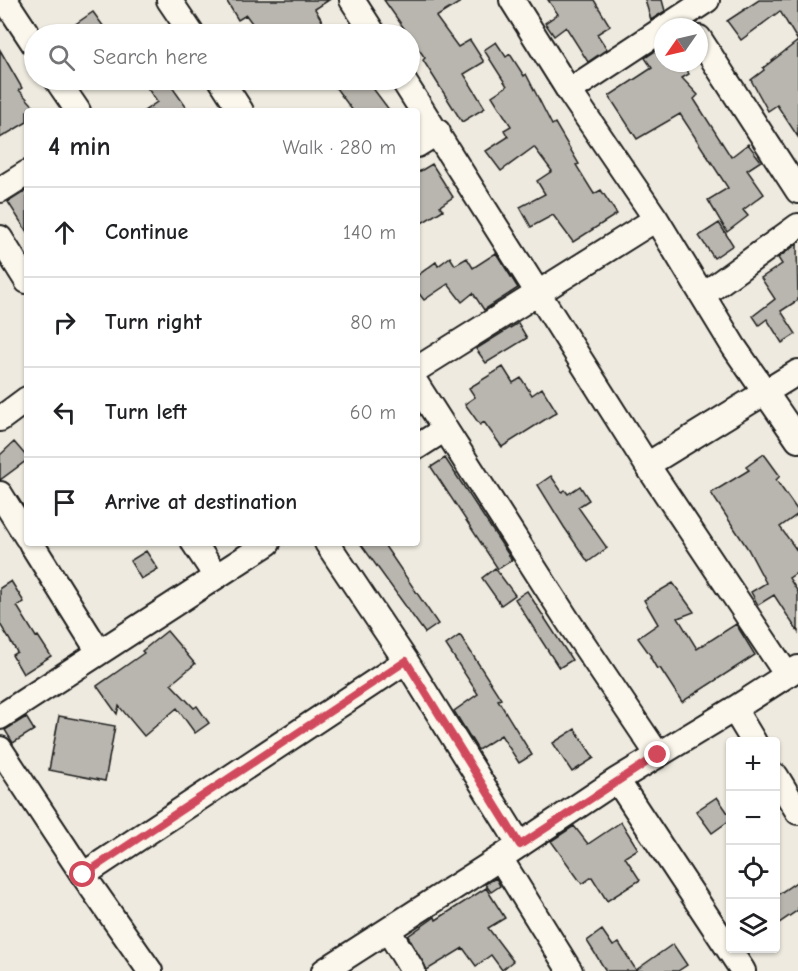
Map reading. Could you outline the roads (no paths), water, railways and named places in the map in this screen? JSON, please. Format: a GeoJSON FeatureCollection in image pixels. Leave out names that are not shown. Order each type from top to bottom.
{"type":"FeatureCollection","features":[{"type":"Feature","properties":{"kind":"street"},"geometry":{"type":"LineString","coordinates":[[5,0],[24,29]]}},
{"type":"Feature","properties":{"kind":"street"},"geometry":{"type":"LineString","coordinates":[[169,0],[185,24]]}},
{"type":"Feature","properties":{"kind":"street"},"geometry":{"type":"LineString","coordinates":[[352,0],[368,24]]}},
{"type":"Feature","properties":{"kind":"street"},"geometry":{"type":"LineString","coordinates":[[512,0],[569,91],[656,219],[734,347],[798,440]]}},
{"type":"Feature","properties":{"kind":"street"},"geometry":{"type":"LineString","coordinates":[[679,18],[707,0]]}},
{"type":"Feature","properties":{"kind":"street"},"geometry":{"type":"LineString","coordinates":[[569,91],[654,35]]}},
{"type":"Feature","properties":{"kind":"street"},"geometry":{"type":"LineString","coordinates":[[708,52],[798,191]]}},
{"type":"Feature","properties":{"kind":"street"},"geometry":{"type":"LineString","coordinates":[[64,90],[76,108]]}},
{"type":"Feature","properties":{"kind":"street"},"geometry":{"type":"LineString","coordinates":[[227,90],[239,108]]}},
{"type":"Feature","properties":{"kind":"street"},"geometry":{"type":"LineString","coordinates":[[324,971],[617,780],[793,672],[647,465],[410,90]]}},
{"type":"Feature","properties":{"kind":"street"},"geometry":{"type":"LineString","coordinates":[[420,143],[438,132]]}},
{"type":"Feature","properties":{"kind":"street"},"geometry":{"type":"LineString","coordinates":[[0,190],[24,175]]}},
{"type":"Feature","properties":{"kind":"street"},"geometry":{"type":"LineString","coordinates":[[420,367],[656,219]]}},
{"type":"Feature","properties":{"kind":"street"},"geometry":{"type":"LineString","coordinates":[[704,295],[798,226]]}},
{"type":"Feature","properties":{"kind":"street"},"geometry":{"type":"LineString","coordinates":[[0,238],[24,276]]}},
{"type":"Feature","properties":{"kind":"street"},"geometry":{"type":"LineString","coordinates":[[647,465],[798,372]]}},
{"type":"Feature","properties":{"kind":"street"},"geometry":{"type":"LineString","coordinates":[[420,390],[568,621],[658,755]]}},
{"type":"Feature","properties":{"kind":"street"},"geometry":{"type":"LineString","coordinates":[[0,419],[24,401]]}},
{"type":"Feature","properties":{"kind":"street"},"geometry":{"type":"LineString","coordinates":[[420,445],[445,429]]}},
{"type":"Feature","properties":{"kind":"street"},"geometry":{"type":"LineString","coordinates":[[0,494],[24,532]]}},
{"type":"Feature","properties":{"kind":"street"},"geometry":{"type":"LineString","coordinates":[[33,546],[99,652]]}},
{"type":"Feature","properties":{"kind":"street"},"geometry":{"type":"LineString","coordinates":[[196,546],[216,576]]}},
{"type":"Feature","properties":{"kind":"street"},"geometry":{"type":"LineString","coordinates":[[1,715],[263,546]]}},
{"type":"Feature","properties":{"kind":"street"},"geometry":{"type":"LineString","coordinates":[[329,546],[406,661],[520,845]]}},
{"type":"Feature","properties":{"kind":"street"},"geometry":{"type":"LineString","coordinates":[[83,875],[406,661]]}},
{"type":"Feature","properties":{"kind":"street"},"geometry":{"type":"LineString","coordinates":[[734,709],[752,737]]}},
{"type":"Feature","properties":{"kind":"street"},"geometry":{"type":"LineString","coordinates":[[0,748],[83,875],[150,971]]}},
{"type":"Feature","properties":{"kind":"street"},"geometry":{"type":"LineString","coordinates":[[617,780],[743,971]]}},
{"type":"Feature","properties":{"kind":"street"},"geometry":{"type":"LineString","coordinates":[[780,783],[798,812]]}},
{"type":"Feature","properties":{"kind":"street"},"geometry":{"type":"LineString","coordinates":[[500,858],[570,971]]}},
{"type":"Feature","properties":{"kind":"street"},"geometry":{"type":"LineString","coordinates":[[388,930],[413,971]]}}]}
